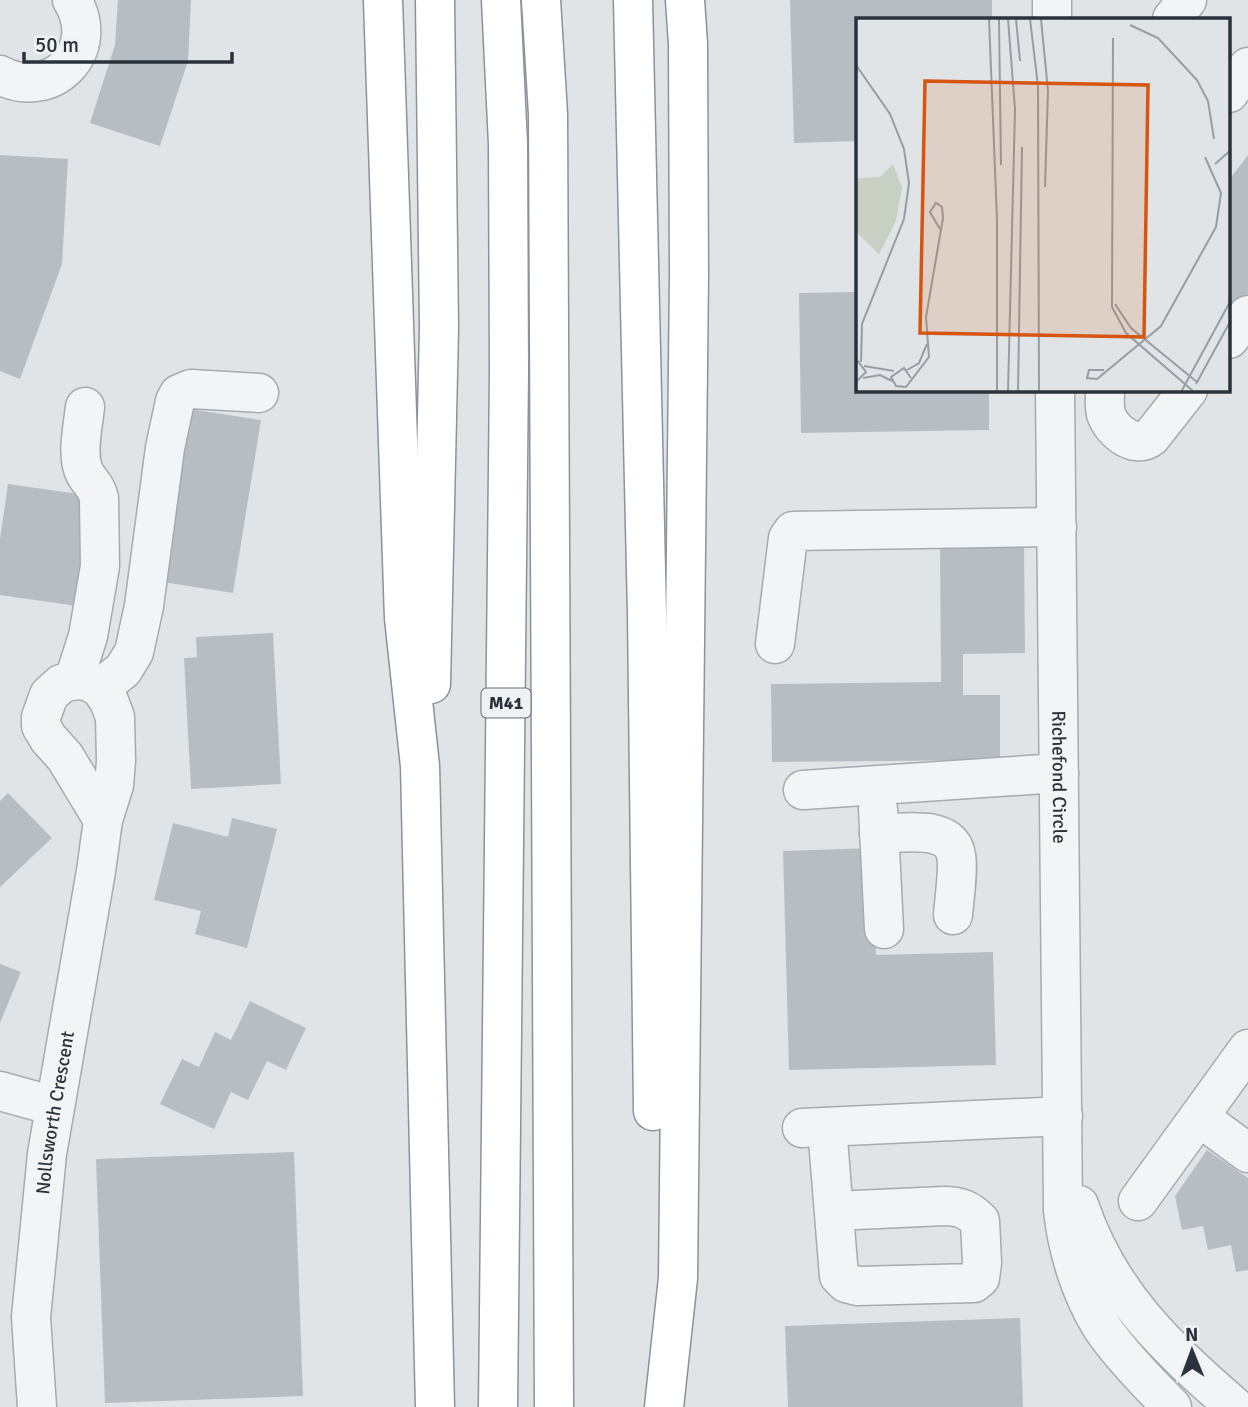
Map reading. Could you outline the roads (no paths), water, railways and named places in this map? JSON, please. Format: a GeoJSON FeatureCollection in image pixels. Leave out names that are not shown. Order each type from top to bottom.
{"type":"FeatureCollection","features":[{"type":"Feature","properties":{"kind":"highway"},"geometry":{"type":"LineString","coordinates":[[383,0],[404,618],[421,766],[435,1407]]}},
{"type":"Feature","properties":{"kind":"highway"},"geometry":{"type":"LineString","coordinates":[[421,766],[432,678],[439,328],[435,0]]}},
{"type":"Feature","properties":{"kind":"highway","name":"M41"},"geometry":{"type":"LineString","coordinates":[[498,1407],[509,372],[508,144],[501,0]]}},
{"type":"Feature","properties":{"kind":"highway","name":"M41"},"geometry":{"type":"LineString","coordinates":[[541,0],[548,114],[554,1407]]}},
{"type":"Feature","properties":{"kind":"highway"},"geometry":{"type":"LineString","coordinates":[[633,0],[647,614],[657,1407]]}},
{"type":"Feature","properties":{"kind":"highway"},"geometry":{"type":"LineString","coordinates":[[664,1407],[678,1278],[689,275],[688,58],[685,0]]}},
{"type":"Feature","properties":{"kind":"street"},"geometry":{"type":"LineString","coordinates":[[0,75],[11,81],[40,82],[65,69],[77,51],[82,30],[80,15],[72,0]]}},
{"type":"Feature","properties":{"kind":"street"},"geometry":{"type":"LineString","coordinates":[[1052,0],[1052,18]]}},
{"type":"Feature","properties":{"kind":"street"},"geometry":{"type":"LineString","coordinates":[[1173,18],[1187,0]]}},
{"type":"Feature","properties":{"kind":"street"},"geometry":{"type":"LineString","coordinates":[[1230,92],[1248,67]]}},
{"type":"Feature","properties":{"kind":"street"},"geometry":{"type":"LineString","coordinates":[[1230,338],[1248,315]]}},
{"type":"Feature","properties":{"kind":"street"},"geometry":{"type":"LineString","coordinates":[[103,820],[65,757],[41,726],[41,717],[49,695],[61,684],[87,684],[124,670],[134,652],[144,606],[165,448],[175,401],[179,394],[191,389],[259,393]]}},
{"type":"Feature","properties":{"kind":"street","name":"Richefond Circle"},"geometry":{"type":"LineString","coordinates":[[1055,392],[1063,1210],[1066,1239],[1081,1283],[1101,1327],[1172,1407]]}},
{"type":"Feature","properties":{"kind":"street"},"geometry":{"type":"LineString","coordinates":[[1105,392],[1106,413],[1111,423],[1138,443],[1151,437],[1186,392]]}},
{"type":"Feature","properties":{"kind":"street"},"geometry":{"type":"LineString","coordinates":[[85,407],[80,458],[85,475],[97,488],[99,498],[100,566],[88,636],[87,684]]}},
{"type":"Feature","properties":{"kind":"street"},"geometry":{"type":"LineString","coordinates":[[775,644],[788,538],[793,531],[1057,527]]}},
{"type":"Feature","properties":{"kind":"street","name":"Nollsworth Crescent"},"geometry":{"type":"LineString","coordinates":[[37,1407],[31,1317],[47,1154],[103,820],[114,785],[115,717],[109,701],[87,684]]}},
{"type":"Feature","properties":{"kind":"street"},"geometry":{"type":"LineString","coordinates":[[803,790],[1059,774]]}},
{"type":"Feature","properties":{"kind":"street"},"geometry":{"type":"LineString","coordinates":[[877,786],[884,929]]}},
{"type":"Feature","properties":{"kind":"street"},"geometry":{"type":"LineString","coordinates":[[879,834],[930,833],[942,836],[951,844],[956,855],[953,915]]}},
{"type":"Feature","properties":{"kind":"street"},"geometry":{"type":"LineString","coordinates":[[1138,1201],[1248,1049]]}},
{"type":"Feature","properties":{"kind":"street"},"geometry":{"type":"LineString","coordinates":[[0,1091],[54,1106]]}},
{"type":"Feature","properties":{"kind":"street"},"geometry":{"type":"LineString","coordinates":[[834,1211],[815,1127],[1063,1116]]}},
{"type":"Feature","properties":{"kind":"street"},"geometry":{"type":"LineString","coordinates":[[1199,1117],[1248,1153]]}},
{"type":"Feature","properties":{"kind":"street","name":"Richefond Circle"},"geometry":{"type":"LineString","coordinates":[[1063,1164],[1087,1229],[1104,1263],[1138,1315],[1175,1355],[1235,1407]]}}]}
